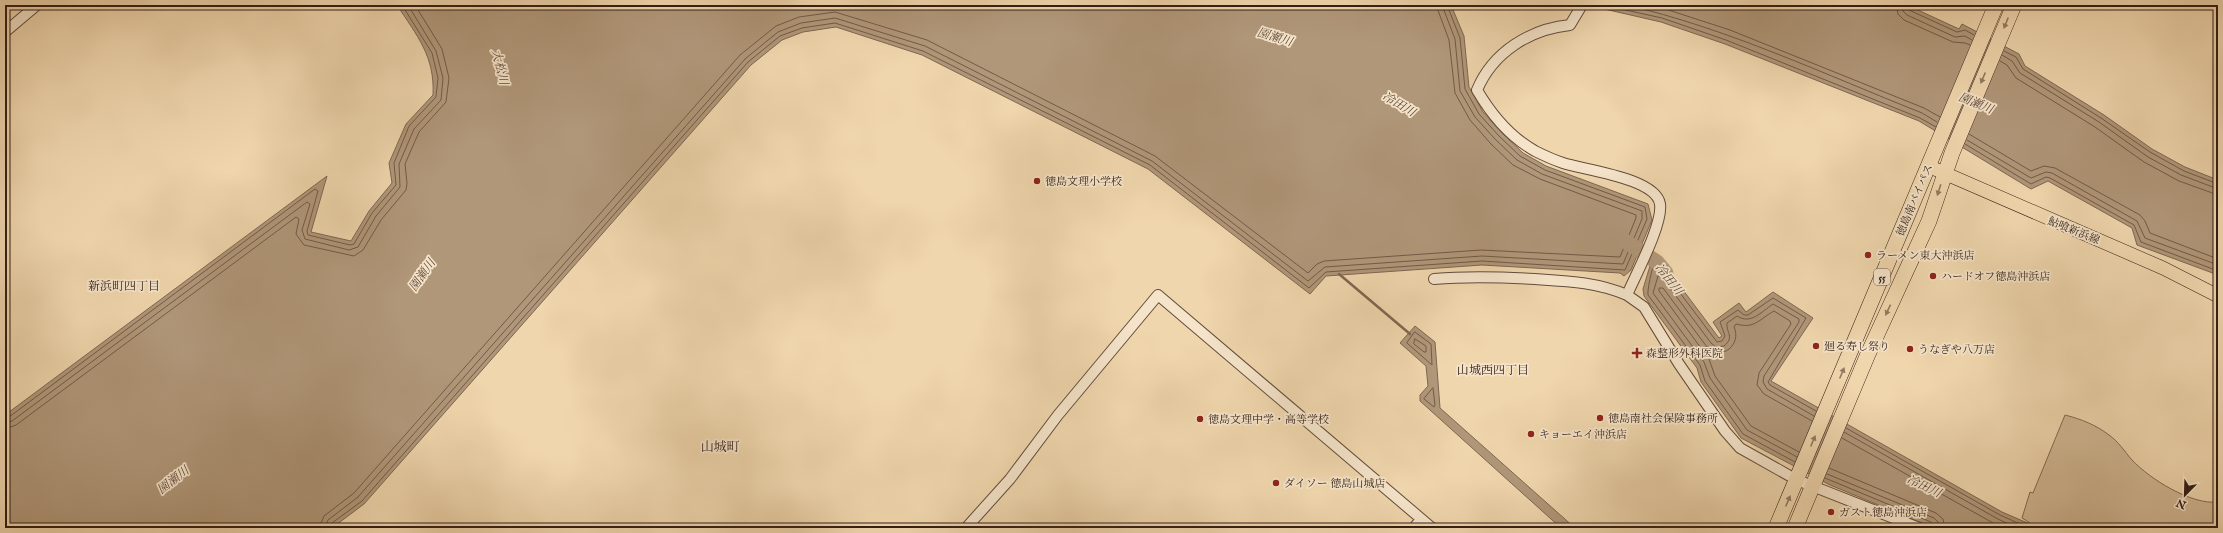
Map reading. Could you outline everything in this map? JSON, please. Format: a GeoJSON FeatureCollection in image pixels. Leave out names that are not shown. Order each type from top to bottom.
{"type":"FeatureCollection","features":[{"type":"Feature","properties":{"kind":"highway","name":"徳島南バイパス"},"geometry":{"type":"LineString","coordinates":[[1776,528],[1996,5]]}},
{"type":"Feature","properties":{"kind":"highway","name":"徳島南バイパス"},"geometry":{"type":"LineString","coordinates":[[1795,528],[1841,416],[1929,221],[1944,173],[2014,5]]}},
{"type":"Feature","properties":{"kind":"main road","name":"鮎喰新浜線"},"geometry":{"type":"LineString","coordinates":[[1928,166],[2048,220],[2163,268],[2218,296]]}},
{"type":"Feature","properties":{"kind":"street"},"geometry":{"type":"LineString","coordinates":[[5,32],[37,5]]}},
{"type":"Feature","properties":{"kind":"street"},"geometry":{"type":"LineString","coordinates":[[1580,9],[1570,25],[1542,30],[1526,36],[1485,71],[1477,90],[1489,110],[1510,132],[1534,150],[1563,163],[1630,180],[1657,195],[1660,204],[1659,221],[1627,295]]}},
{"type":"Feature","properties":{"kind":"street"},"geometry":{"type":"LineString","coordinates":[[1434,279],[1489,277],[1563,281],[1608,287],[1627,295],[1644,307],[1679,364],[1732,439],[1748,454],[1919,528]]}},
{"type":"Feature","properties":{"kind":"street"},"geometry":{"type":"LineString","coordinates":[[966,528],[1010,479],[1058,415],[1158,295],[1432,528]]}},
{"type":"Feature","properties":{"kind":"street"},"geometry":{"type":"LineString","coordinates":[[1414,528],[1421,519]]}},
{"type":"Feature","properties":{"kind":"shaded area"},"geometry":{"type":"Polygon","coordinates":[[[2065,415],[2077,418],[2104,431],[2112,437],[2132,460],[2149,475],[2172,489],[2196,499],[2207,502],[2218,502],[2218,528],[2038,528],[2022,518],[2030,492],[2033,493],[2065,415]]]}},
{"type":"Feature","properties":{"kind":"water"},"geometry":{"type":"Polygon","coordinates":[[[397,5],[1451,5],[1464,36],[1469,87],[1483,112],[1502,133],[1523,153],[1546,166],[1648,204],[1652,220],[1631,270],[1624,276],[1620,273],[1482,265],[1326,276],[1310,294],[1148,169],[922,55],[836,27],[803,32],[782,40],[751,65],[364,504],[332,528],[5,528],[5,415],[327,176],[311,232],[351,241],[369,211],[392,183],[389,163],[406,124],[433,95],[433,81],[428,58],[418,37],[397,5]]]}},
{"type":"Feature","properties":{"kind":"water","name":"園瀬川"},"geometry":{"type":"Polygon","coordinates":[[[1587,5],[1907,5],[1959,29],[1962,24],[2019,54],[2025,66],[2104,115],[2152,149],[2185,167],[2218,180],[2218,275],[2137,245],[2132,228],[2048,181],[2031,189],[1919,121],[1725,44],[1661,22],[1587,5]]]}},
{"type":"Feature","properties":{"kind":"water"},"geometry":{"type":"Polygon","coordinates":[[[1653,256],[1665,266],[1719,338],[1722,336],[1713,322],[1739,303],[1746,312],[1773,292],[1813,318],[1771,381],[2002,512],[2039,528],[1934,528],[1830,485],[1741,438],[1701,382],[1697,368],[1644,296],[1643,289],[1653,256]]]}},
{"type":"Feature","properties":{"kind":"water"},"geometry":{"type":"Polygon","coordinates":[[[1415,326],[1435,342],[1440,408],[1575,528],[1561,528],[1420,401],[1420,395],[1428,386],[1426,366],[1400,343],[1415,326]]]}},
{"type":"Feature","properties":{"kind":"waterway","name":"冷田川"},"geometry":{"type":"LineString","coordinates":[[1622,239],[1657,262],[1666,273]]}},
{"type":"Feature","properties":{"kind":"waterway"},"geometry":{"type":"LineString","coordinates":[[1339,274],[1410,334]]}},
{"type":"Feature","properties":{"kind":"place","name":"徳島文理小学校"},"geometry":{"type":"Point","coordinates":[1037,181]}},
{"type":"Feature","properties":{"kind":"place","name":"ラーメン東大沖浜店"},"geometry":{"type":"Point","coordinates":[1868,255]}},
{"type":"Feature","properties":{"kind":"place","name":"ハードオフ徳島沖浜店"},"geometry":{"type":"Point","coordinates":[1933,276]}},
{"type":"Feature","properties":{"kind":"place","name":"廻る寿し祭り"},"geometry":{"type":"Point","coordinates":[1816,346]}},
{"type":"Feature","properties":{"kind":"place","name":"うなぎや八万店"},"geometry":{"type":"Point","coordinates":[1910,349]}},
{"type":"Feature","properties":{"kind":"place","name":"森整形外科医院"},"geometry":{"type":"Point","coordinates":[1637,353]}},
{"type":"Feature","properties":{"kind":"place","name":"徳島南社会保険事務所"},"geometry":{"type":"Point","coordinates":[1600,418]}},
{"type":"Feature","properties":{"kind":"place","name":"徳島文理中学・高等学校"},"geometry":{"type":"Point","coordinates":[1200,419]}},
{"type":"Feature","properties":{"kind":"place","name":"キョーエイ沖浜店"},"geometry":{"type":"Point","coordinates":[1531,434]}},
{"type":"Feature","properties":{"kind":"place","name":"ダイソー 徳島山城店"},"geometry":{"type":"Point","coordinates":[1276,483]}},
{"type":"Feature","properties":{"kind":"place","name":"ガスト徳島沖浜店"},"geometry":{"type":"Point","coordinates":[1831,512]}},
{"type":"Feature","properties":{"kind":"district","name":"新浜町四丁目"},"geometry":{"type":"Point","coordinates":[124,286]}},
{"type":"Feature","properties":{"kind":"district","name":"山城西四丁目"},"geometry":{"type":"Point","coordinates":[1493,370]}},
{"type":"Feature","properties":{"kind":"district","name":"山城町"},"geometry":{"type":"Point","coordinates":[720,446]}},
{"type":"Feature","properties":{"kind":"water label","name":"大松川"},"geometry":{"type":"Point","coordinates":[500,67]}}]}
